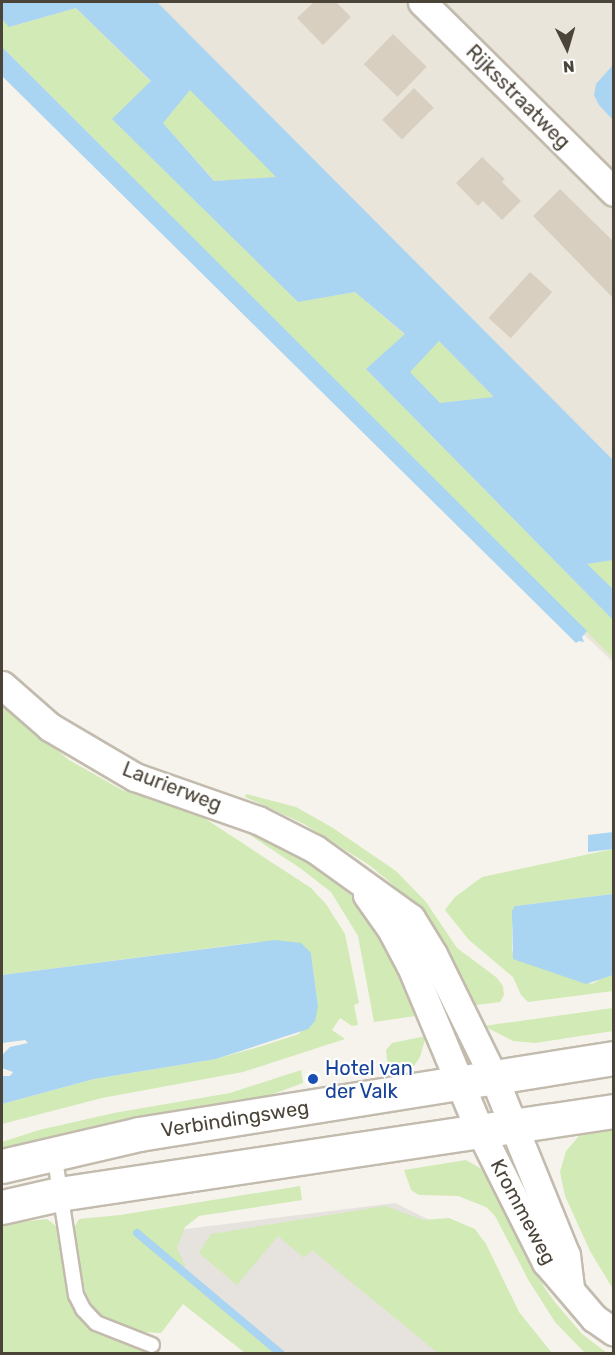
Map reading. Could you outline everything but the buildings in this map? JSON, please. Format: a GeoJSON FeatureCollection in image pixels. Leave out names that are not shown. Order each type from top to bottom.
{"type":"FeatureCollection","features":[{"type":"Feature","properties":{"kind":"street","name":"Rijksstraatweg"},"geometry":{"type":"LineString","coordinates":[[422,2],[614,192]]}},
{"type":"Feature","properties":{"kind":"street","name":"Laurierweg"},"geometry":{"type":"LineString","coordinates":[[2,685],[50,727],[135,777],[258,820],[315,849],[411,918],[433,954],[494,1077]]}},
{"type":"Feature","properties":{"kind":"street","name":"Laurierweg"},"geometry":{"type":"LineString","coordinates":[[352,874],[391,930],[410,964],[460,1083]]}},
{"type":"Feature","properties":{"kind":"street","name":"Verbindingsweg"},"geometry":{"type":"LineString","coordinates":[[2,1166],[139,1134],[614,1058]]}},
{"type":"Feature","properties":{"kind":"street","name":"Krommeweg"},"geometry":{"type":"LineString","coordinates":[[494,1077],[566,1256],[570,1289]]}},
{"type":"Feature","properties":{"kind":"street","name":"Krommeweg"},"geometry":{"type":"LineString","coordinates":[[460,1083],[480,1131],[546,1262],[594,1318],[614,1332]]}},
{"type":"Feature","properties":{"kind":"street"},"geometry":{"type":"LineString","coordinates":[[2,1207],[59,1194],[354,1148],[614,1111]]}},
{"type":"Feature","properties":{"kind":"lane"},"geometry":{"type":"LineString","coordinates":[[54,1153],[76,1295],[83,1309],[96,1323],[152,1345]]}},
{"type":"Feature","properties":{"kind":"shaded area"},"geometry":{"type":"Polygon","coordinates":[[[2,2],[613,2],[613,662],[522,576],[2,65],[2,2]]]}},
{"type":"Feature","properties":{"kind":"shaded area"},"geometry":{"type":"Polygon","coordinates":[[[395,1203],[472,1241],[537,1353],[268,1353],[130,1236],[395,1203]]]}},
{"type":"Feature","properties":{"kind":"green space"},"geometry":{"type":"Polygon","coordinates":[[[76,8],[151,82],[113,119],[298,302],[355,292],[405,335],[366,369],[613,620],[613,658],[2,47],[2,19],[10,27],[76,8]]]}},
{"type":"Feature","properties":{"kind":"green space"},"geometry":{"type":"Polygon","coordinates":[[[190,89],[277,177],[215,181],[163,123],[190,89]]]}},
{"type":"Feature","properties":{"kind":"green space"},"geometry":{"type":"Polygon","coordinates":[[[439,341],[494,397],[440,403],[409,371],[439,341]]]}},
{"type":"Feature","properties":{"kind":"green space"},"geometry":{"type":"Polygon","coordinates":[[[613,560],[613,589],[587,564],[613,560]]]}},
{"type":"Feature","properties":{"kind":"green space"},"geometry":{"type":"Polygon","coordinates":[[[2,705],[69,760],[122,790],[195,812],[311,888],[326,904],[345,934],[359,1003],[354,1005],[358,1025],[352,1026],[340,1018],[332,1030],[345,1039],[243,1072],[102,1098],[2,1124],[2,1104],[94,1079],[216,1059],[299,1034],[318,1006],[311,953],[257,942],[2,975],[2,705]]]}},
{"type":"Feature","properties":{"kind":"green space"},"geometry":{"type":"Polygon","coordinates":[[[246,794],[296,807],[333,828],[396,871],[426,902],[457,948],[496,977],[503,986],[504,995],[500,1002],[469,1006],[411,904],[369,865],[304,824],[245,797],[246,794]]]}},
{"type":"Feature","properties":{"kind":"green space"},"geometry":{"type":"Polygon","coordinates":[[[230,822],[277,841],[318,866],[366,909],[422,1015],[374,1022],[358,936],[331,892],[300,868],[230,822]]]}},
{"type":"Feature","properties":{"kind":"green space"},"geometry":{"type":"Polygon","coordinates":[[[613,849],[613,894],[515,906],[512,951],[592,984],[613,975],[613,991],[528,1002],[521,995],[513,977],[469,940],[445,910],[455,897],[482,877],[613,849]]]}},
{"type":"Feature","properties":{"kind":"green space"},"geometry":{"type":"Polygon","coordinates":[[[613,1008],[613,1031],[535,1043],[513,1041],[484,1026],[613,1008]]]}},
{"type":"Feature","properties":{"kind":"green space"},"geometry":{"type":"Polygon","coordinates":[[[426,1036],[420,1057],[414,1066],[388,1070],[386,1050],[392,1043],[426,1036]]]}},
{"type":"Feature","properties":{"kind":"green space"},"geometry":{"type":"Polygon","coordinates":[[[301,1070],[303,1083],[254,1101],[2,1154],[2,1142],[39,1130],[114,1113],[230,1093],[301,1070]]]}},
{"type":"Feature","properties":{"kind":"green space"},"geometry":{"type":"Polygon","coordinates":[[[613,1126],[613,1289],[590,1251],[565,1196],[560,1172],[566,1151],[579,1136],[589,1130],[613,1126]]]}},
{"type":"Feature","properties":{"kind":"green space"},"geometry":{"type":"Polygon","coordinates":[[[466,1160],[485,1171],[494,1181],[544,1287],[554,1301],[582,1334],[607,1353],[585,1353],[555,1322],[529,1281],[495,1216],[486,1207],[458,1196],[419,1195],[411,1190],[404,1170],[466,1160]]]}},
{"type":"Feature","properties":{"kind":"green space"},"geometry":{"type":"Polygon","coordinates":[[[300,1186],[302,1200],[199,1216],[185,1227],[177,1248],[185,1266],[180,1269],[281,1353],[245,1353],[183,1304],[161,1333],[144,1332],[127,1327],[102,1316],[92,1305],[86,1293],[75,1254],[74,1228],[79,1219],[120,1215],[300,1186]]]}},
{"type":"Feature","properties":{"kind":"green space"},"geometry":{"type":"Polygon","coordinates":[[[385,1206],[423,1220],[449,1218],[475,1229],[486,1244],[519,1312],[552,1353],[438,1353],[312,1250],[304,1258],[278,1236],[237,1285],[199,1253],[211,1234],[385,1206]]]}},
{"type":"Feature","properties":{"kind":"green space"},"geometry":{"type":"Polygon","coordinates":[[[47,1219],[57,1227],[67,1279],[77,1306],[148,1349],[144,1353],[2,1353],[2,1224],[47,1219]]]}},
{"type":"Feature","properties":{"kind":"water"},"geometry":{"type":"Polygon","coordinates":[[[2,2],[157,2],[613,460],[613,560],[587,564],[613,589],[613,620],[366,369],[405,334],[355,292],[298,302],[112,119],[151,81],[76,8],[9,27],[2,19],[2,2]],[[190,90],[163,123],[214,181],[276,177],[190,90]],[[439,341],[410,372],[440,403],[493,397],[493,396],[439,341]]]}},
{"type":"Feature","properties":{"kind":"water"},"geometry":{"type":"Polygon","coordinates":[[[2,47],[587,631],[582,637],[584,642],[576,643],[2,76],[2,47]]]}},
{"type":"Feature","properties":{"kind":"water"},"geometry":{"type":"Polygon","coordinates":[[[613,65],[613,120],[599,105],[594,95],[596,84],[613,65]]]}},
{"type":"Feature","properties":{"kind":"water"},"geometry":{"type":"Polygon","coordinates":[[[613,832],[613,849],[588,852],[588,835],[613,832]]]}},
{"type":"Feature","properties":{"kind":"water"},"geometry":{"type":"Polygon","coordinates":[[[613,894],[613,975],[586,984],[513,959],[512,911],[515,906],[613,894]]]}},
{"type":"Feature","properties":{"kind":"water"},"geometry":{"type":"Polygon","coordinates":[[[275,940],[301,943],[311,953],[318,1006],[315,1021],[308,1029],[216,1059],[94,1079],[2,1104],[2,1076],[10,1076],[13,1072],[2,1068],[2,1055],[10,1047],[28,1043],[25,1040],[2,1043],[2,975],[275,940]]]}},
{"type":"Feature","properties":{"kind":"waterway"},"geometry":{"type":"LineString","coordinates":[[137,1233],[281,1354]]}},
{"type":"Feature","properties":{"kind":"place","name":"Hotel van der Valk"},"geometry":{"type":"Point","coordinates":[313,1079]}}]}
